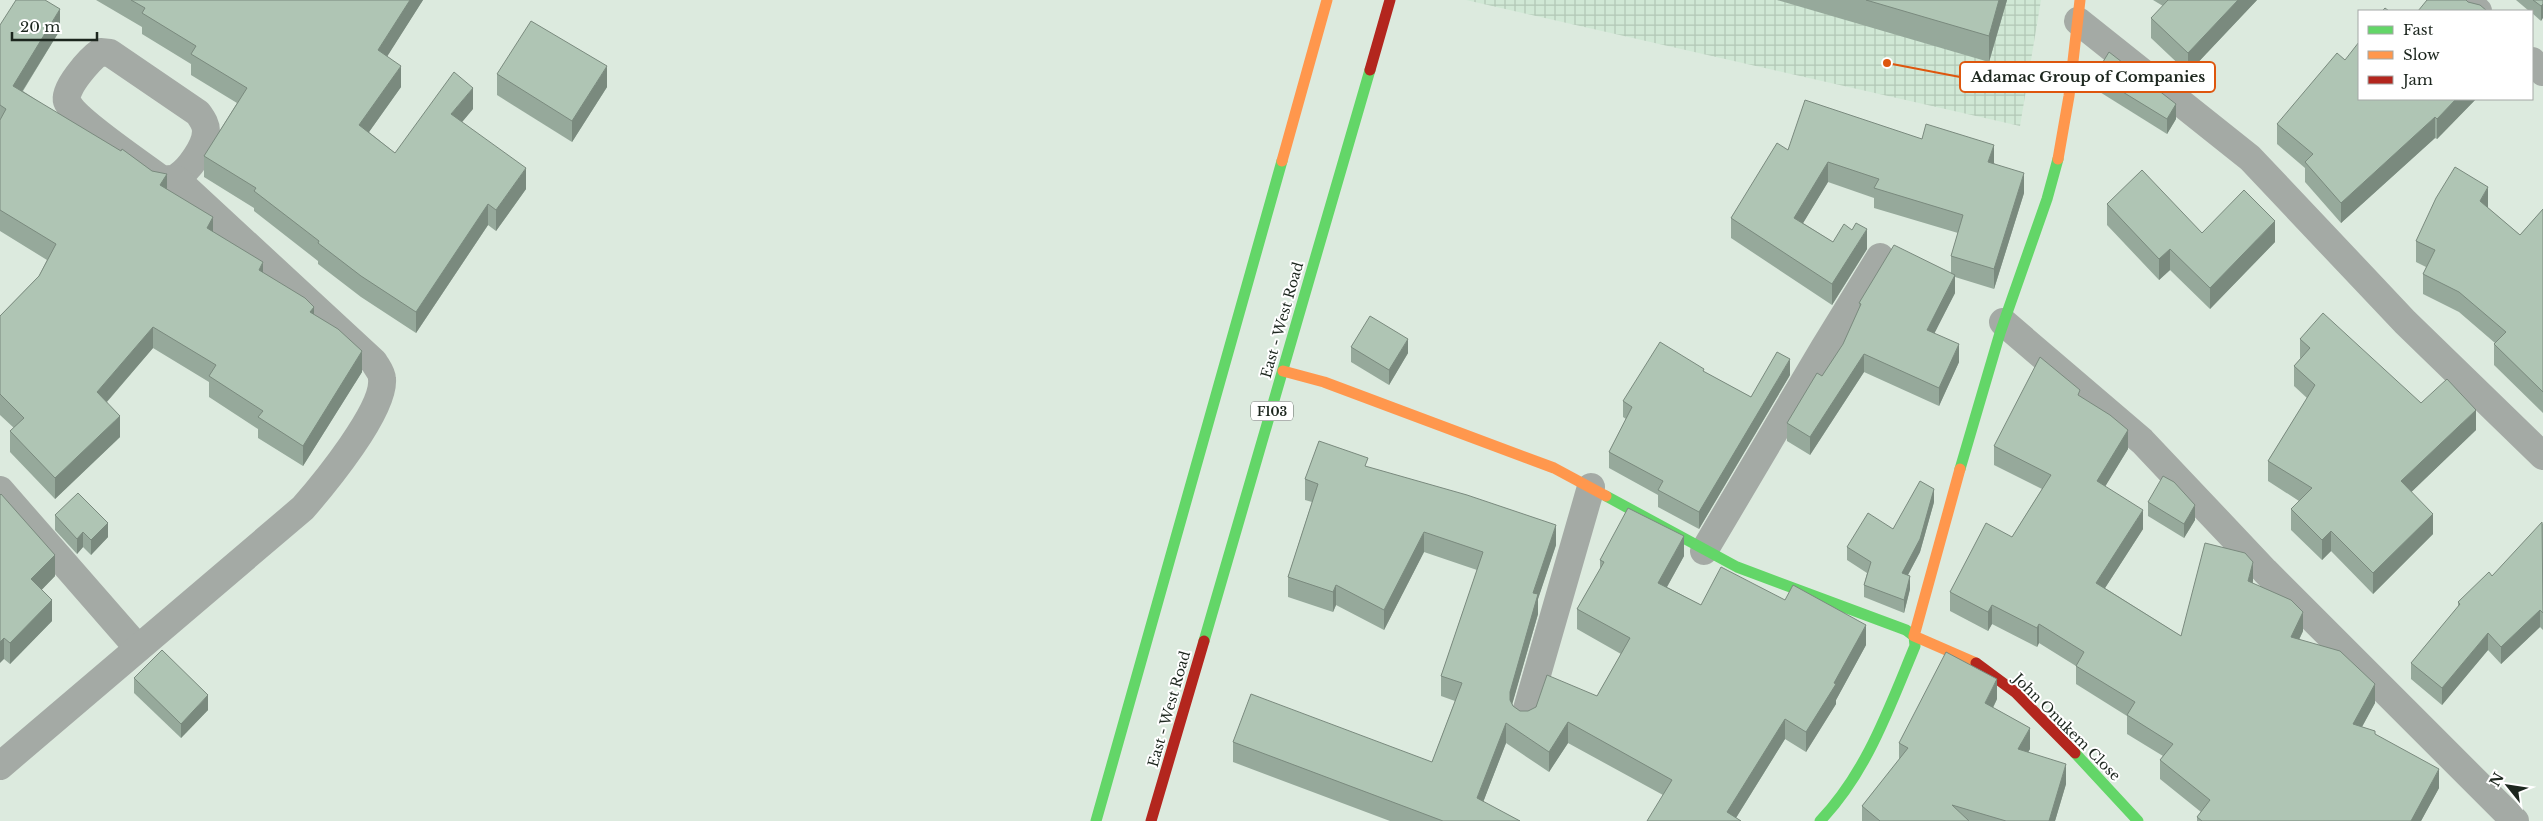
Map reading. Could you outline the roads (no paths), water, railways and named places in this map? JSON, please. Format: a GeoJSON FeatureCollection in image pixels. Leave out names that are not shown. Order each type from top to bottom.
{"type":"FeatureCollection","features":[{"type":"Feature","properties":{"kind":"street"},"geometry":{"type":"LineString","coordinates":[[1096,821],[1327,0]]}},
{"type":"Feature","properties":{"kind":"street","name":"East - West Road"},"geometry":{"type":"LineString","coordinates":[[1151,821],[1390,0]]}},
{"type":"Feature","properties":{"kind":"street"},"geometry":{"type":"LineString","coordinates":[[2466,0],[2477,10]]}},
{"type":"Feature","properties":{"kind":"street"},"geometry":{"type":"LineString","coordinates":[[1820,821],[1844,793],[1862,766],[1915,646],[1914,636],[1958,469],[2003,322],[2046,199],[2059,155],[2071,84],[2079,11]]}},
{"type":"Feature","properties":{"kind":"street"},"geometry":{"type":"LineString","coordinates":[[2079,11],[2250,158],[2405,322],[2543,456]]}},
{"type":"Feature","properties":{"kind":"street"},"geometry":{"type":"LineString","coordinates":[[0,766],[303,508],[330,477],[359,434],[380,398],[382,378],[374,362],[176,179],[162,180],[80,117],[67,101],[67,92],[91,59],[100,52],[110,53],[198,113],[205,124],[206,133],[203,143],[188,168],[176,179]]}},
{"type":"Feature","properties":{"kind":"street"},"geometry":{"type":"LineString","coordinates":[[2533,62],[2543,72]]}},
{"type":"Feature","properties":{"kind":"street"},"geometry":{"type":"LineString","coordinates":[[1704,551],[1880,257]]}},
{"type":"Feature","properties":{"kind":"street"},"geometry":{"type":"LineString","coordinates":[[2003,322],[2142,441],[2265,571],[2516,821]]}},
{"type":"Feature","properties":{"kind":"street","name":"John Onukem Close"},"geometry":{"type":"LineString","coordinates":[[1283,371],[1324,382],[1554,468],[1704,551],[1737,567],[1906,630],[1914,636],[1962,655],[1996,676],[2038,716],[2138,821]]}},
{"type":"Feature","properties":{"kind":"street"},"geometry":{"type":"LineString","coordinates":[[1525,716],[1591,487]]}},
{"type":"Feature","properties":{"kind":"street"},"geometry":{"type":"LineString","coordinates":[[0,490],[138,648]]}},
{"type":"Feature","properties":{"kind":"place","name":"Adamac Group of Companies"},"geometry":{"type":"Point","coordinates":[1887,63]}}]}
